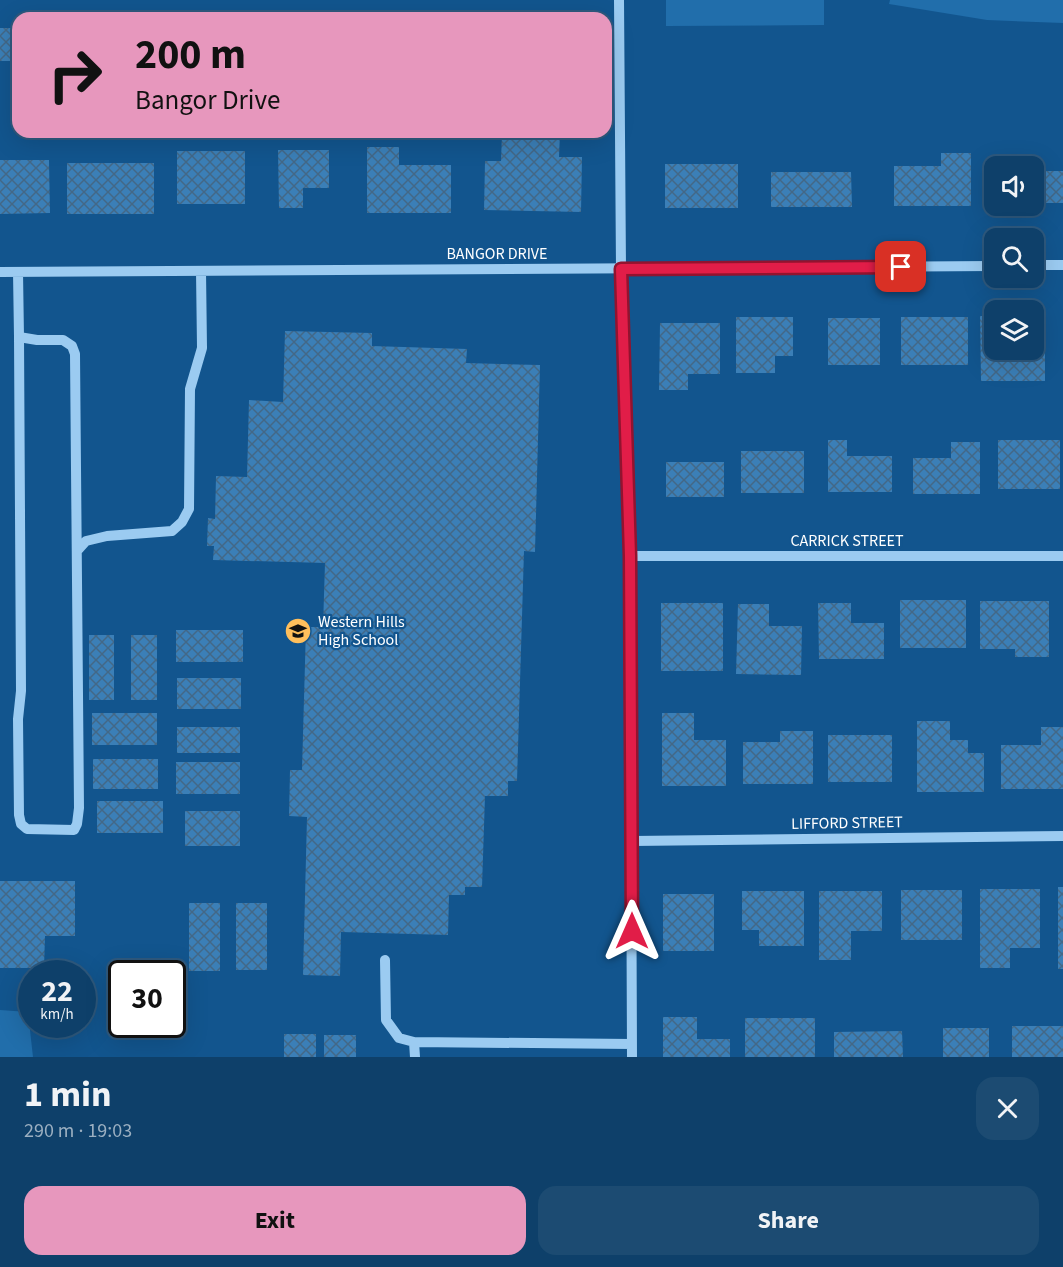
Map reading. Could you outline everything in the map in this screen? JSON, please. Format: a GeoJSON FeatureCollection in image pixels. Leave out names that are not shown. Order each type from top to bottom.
{"type":"FeatureCollection","features":[{"type":"Feature","properties":{"kind":"street"},"geometry":{"type":"LineString","coordinates":[[619,0],[621,269],[630,556],[632,1057]]}},
{"type":"Feature","properties":{"kind":"street"},"geometry":{"type":"LineString","coordinates":[[1044,266],[1063,265]]}},
{"type":"Feature","properties":{"kind":"street","name":"BANGOR DRIVE"},"geometry":{"type":"LineString","coordinates":[[0,272],[984,266]]}},
{"type":"Feature","properties":{"kind":"street"},"geometry":{"type":"LineString","coordinates":[[76,551],[86,541],[107,536],[172,531],[182,522],[189,509],[190,389],[202,348],[201,271]]}},
{"type":"Feature","properties":{"kind":"street"},"geometry":{"type":"LineString","coordinates":[[18,272],[18,337],[21,691],[18,720],[18,774],[21,824],[27,829],[74,830],[79,808],[75,354],[72,345],[63,340],[18,337]]}},
{"type":"Feature","properties":{"kind":"street","name":"CARRICK STREET"},"geometry":{"type":"LineString","coordinates":[[630,556],[1063,556]]}},
{"type":"Feature","properties":{"kind":"street","name":"LIFFORD STREET"},"geometry":{"type":"LineString","coordinates":[[632,840],[1063,836]]}},
{"type":"Feature","properties":{"kind":"street"},"geometry":{"type":"LineString","coordinates":[[385,960],[386,1020],[399,1038],[414,1042],[632,1044]]}},
{"type":"Feature","properties":{"kind":"street"},"geometry":{"type":"LineString","coordinates":[[414,1042],[414,1057]]}},
{"type":"Feature","properties":{"kind":"shaded area"},"geometry":{"type":"Polygon","coordinates":[[[666,0],[824,0],[824,25],[666,26],[666,0]]]}},
{"type":"Feature","properties":{"kind":"shaded area"},"geometry":{"type":"Polygon","coordinates":[[[890,0],[1063,0],[1063,23],[987,20],[889,4],[890,0]]]}},
{"type":"Feature","properties":{"kind":"shaded area"},"geometry":{"type":"Polygon","coordinates":[[[0,1010],[18,1011],[18,1038],[31,1038],[33,1057],[0,1057],[0,1010]]]}},
{"type":"Feature","properties":{"kind":"building"},"geometry":{"type":"Polygon","coordinates":[[[0,28],[12,28],[12,61],[0,61],[0,28]]]}},
{"type":"Feature","properties":{"kind":"building"},"geometry":{"type":"Polygon","coordinates":[[[502,138],[560,138],[559,157],[582,157],[581,212],[484,210],[485,161],[501,161],[502,138]]]}},
{"type":"Feature","properties":{"kind":"building"},"geometry":{"type":"Polygon","coordinates":[[[367,147],[399,147],[399,165],[451,165],[451,213],[367,213],[367,147]]]}},
{"type":"Feature","properties":{"kind":"building"},"geometry":{"type":"Polygon","coordinates":[[[278,150],[329,150],[329,188],[303,188],[303,208],[279,208],[278,150]]]}},
{"type":"Feature","properties":{"kind":"building"},"geometry":{"type":"Polygon","coordinates":[[[177,151],[245,151],[245,204],[177,204],[177,151]]]}},
{"type":"Feature","properties":{"kind":"building"},"geometry":{"type":"Polygon","coordinates":[[[941,153],[971,153],[971,206],[894,206],[894,166],[941,166],[941,153]]]}},
{"type":"Feature","properties":{"kind":"building"},"geometry":{"type":"Polygon","coordinates":[[[0,160],[49,160],[50,213],[0,214],[0,160]]]}},
{"type":"Feature","properties":{"kind":"building"},"geometry":{"type":"Polygon","coordinates":[[[67,163],[154,163],[154,214],[67,214],[67,163]]]}},
{"type":"Feature","properties":{"kind":"building"},"geometry":{"type":"Polygon","coordinates":[[[665,164],[738,164],[738,208],[665,208],[665,164]]]}},
{"type":"Feature","properties":{"kind":"building"},"geometry":{"type":"Polygon","coordinates":[[[1044,171],[1063,171],[1063,203],[1044,203],[1044,171]]]}},
{"type":"Feature","properties":{"kind":"building"},"geometry":{"type":"Polygon","coordinates":[[[771,172],[851,172],[852,207],[771,207],[771,172]]]}},
{"type":"Feature","properties":{"kind":"building"},"geometry":{"type":"Polygon","coordinates":[[[980,316],[984,316],[984,360],[1044,360],[1045,344],[1045,381],[981,381],[980,316]]]}},
{"type":"Feature","properties":{"kind":"building"},"geometry":{"type":"Polygon","coordinates":[[[736,317],[793,317],[793,356],[775,356],[775,373],[736,373],[736,317]]]}},
{"type":"Feature","properties":{"kind":"building"},"geometry":{"type":"Polygon","coordinates":[[[901,317],[968,317],[968,365],[901,365],[901,317]]]}},
{"type":"Feature","properties":{"kind":"building"},"geometry":{"type":"Polygon","coordinates":[[[828,318],[880,318],[880,365],[828,365],[828,318]]]}},
{"type":"Feature","properties":{"kind":"building"},"geometry":{"type":"Polygon","coordinates":[[[660,323],[720,323],[720,374],[688,374],[688,390],[659,390],[660,323]]]}},
{"type":"Feature","properties":{"kind":"building"},"geometry":{"type":"Polygon","coordinates":[[[285,331],[372,333],[372,346],[467,349],[466,363],[540,365],[535,552],[524,551],[517,781],[508,781],[508,796],[485,796],[482,887],[465,887],[465,895],[449,895],[448,935],[341,932],[340,976],[303,975],[307,817],[289,816],[290,770],[302,770],[306,627],[323,627],[325,563],[213,560],[214,546],[207,546],[208,518],[215,519],[216,476],[247,477],[249,400],[283,402],[285,331]]]}},
{"type":"Feature","properties":{"kind":"building"},"geometry":{"type":"Polygon","coordinates":[[[828,440],[847,440],[847,456],[892,456],[892,492],[828,492],[828,440]]]}},
{"type":"Feature","properties":{"kind":"building"},"geometry":{"type":"Polygon","coordinates":[[[998,440],[1060,440],[1060,489],[998,489],[998,440]]]}},
{"type":"Feature","properties":{"kind":"building"},"geometry":{"type":"Polygon","coordinates":[[[951,442],[980,442],[980,494],[913,494],[913,458],[951,458],[951,442]]]}},
{"type":"Feature","properties":{"kind":"building"},"geometry":{"type":"Polygon","coordinates":[[[741,451],[804,451],[804,493],[741,493],[741,451]]]}},
{"type":"Feature","properties":{"kind":"building"},"geometry":{"type":"Polygon","coordinates":[[[666,462],[724,462],[724,497],[666,497],[666,462]]]}},
{"type":"Feature","properties":{"kind":"building"},"geometry":{"type":"Polygon","coordinates":[[[900,600],[966,600],[966,648],[900,648],[900,600]]]}},
{"type":"Feature","properties":{"kind":"building"},"geometry":{"type":"Polygon","coordinates":[[[980,601],[1049,601],[1049,657],[1015,657],[1015,649],[980,649],[980,601]]]}},
{"type":"Feature","properties":{"kind":"building"},"geometry":{"type":"Polygon","coordinates":[[[661,603],[723,603],[723,671],[661,671],[661,603]]]}},
{"type":"Feature","properties":{"kind":"building"},"geometry":{"type":"Polygon","coordinates":[[[818,603],[851,603],[851,623],[884,623],[884,659],[819,659],[818,603]]]}},
{"type":"Feature","properties":{"kind":"building"},"geometry":{"type":"Polygon","coordinates":[[[738,604],[769,604],[769,626],[802,626],[801,675],[736,674],[738,604]]]}},
{"type":"Feature","properties":{"kind":"building"},"geometry":{"type":"Polygon","coordinates":[[[176,630],[243,630],[243,662],[176,662],[176,630]]]}},
{"type":"Feature","properties":{"kind":"building"},"geometry":{"type":"Polygon","coordinates":[[[89,635],[114,635],[114,700],[89,700],[89,635]]]}},
{"type":"Feature","properties":{"kind":"building"},"geometry":{"type":"Polygon","coordinates":[[[131,635],[157,635],[157,700],[131,700],[131,635]]]}},
{"type":"Feature","properties":{"kind":"building"},"geometry":{"type":"Polygon","coordinates":[[[177,678],[241,678],[241,709],[177,709],[177,678]]]}},
{"type":"Feature","properties":{"kind":"building"},"geometry":{"type":"Polygon","coordinates":[[[92,713],[157,713],[157,745],[92,745],[92,713]]]}},
{"type":"Feature","properties":{"kind":"building"},"geometry":{"type":"Polygon","coordinates":[[[662,713],[694,713],[694,740],[726,740],[726,786],[662,786],[662,713]]]}},
{"type":"Feature","properties":{"kind":"building"},"geometry":{"type":"Polygon","coordinates":[[[917,721],[950,721],[950,740],[968,740],[968,753],[984,753],[984,792],[917,792],[917,721]]]}},
{"type":"Feature","properties":{"kind":"building"},"geometry":{"type":"Polygon","coordinates":[[[177,727],[240,727],[240,753],[177,753],[177,727]]]}},
{"type":"Feature","properties":{"kind":"building"},"geometry":{"type":"Polygon","coordinates":[[[1041,727],[1063,727],[1063,789],[1001,789],[1001,745],[1041,745],[1041,727]]]}},
{"type":"Feature","properties":{"kind":"building"},"geometry":{"type":"Polygon","coordinates":[[[780,731],[813,731],[813,784],[743,784],[743,742],[780,742],[780,731]]]}},
{"type":"Feature","properties":{"kind":"building"},"geometry":{"type":"Polygon","coordinates":[[[828,735],[892,735],[892,782],[828,782],[828,735]]]}},
{"type":"Feature","properties":{"kind":"building"},"geometry":{"type":"Polygon","coordinates":[[[93,759],[158,759],[158,789],[93,789],[93,759]]]}},
{"type":"Feature","properties":{"kind":"building"},"geometry":{"type":"Polygon","coordinates":[[[176,762],[240,762],[240,794],[176,794],[176,762]]]}},
{"type":"Feature","properties":{"kind":"building"},"geometry":{"type":"Polygon","coordinates":[[[97,801],[163,801],[163,833],[97,833],[97,801]]]}},
{"type":"Feature","properties":{"kind":"building"},"geometry":{"type":"Polygon","coordinates":[[[185,811],[240,811],[240,846],[185,846],[185,811]]]}},
{"type":"Feature","properties":{"kind":"building"},"geometry":{"type":"Polygon","coordinates":[[[0,881],[75,881],[75,936],[45,936],[44,960],[18,960],[18,968],[0,968],[0,881]]]}},
{"type":"Feature","properties":{"kind":"building"},"geometry":{"type":"Polygon","coordinates":[[[1058,887],[1063,887],[1063,969],[1058,969],[1058,887]]]}},
{"type":"Feature","properties":{"kind":"building"},"geometry":{"type":"Polygon","coordinates":[[[980,889],[1040,889],[1040,948],[1010,948],[1010,968],[980,968],[980,889]]]}},
{"type":"Feature","properties":{"kind":"building"},"geometry":{"type":"Polygon","coordinates":[[[901,890],[962,890],[962,940],[901,940],[901,890]]]}},
{"type":"Feature","properties":{"kind":"building"},"geometry":{"type":"Polygon","coordinates":[[[742,891],[804,891],[804,946],[759,946],[759,930],[742,930],[742,891]]]}},
{"type":"Feature","properties":{"kind":"building"},"geometry":{"type":"Polygon","coordinates":[[[819,891],[882,891],[882,931],[851,931],[851,960],[819,960],[819,891]]]}},
{"type":"Feature","properties":{"kind":"building"},"geometry":{"type":"Polygon","coordinates":[[[663,894],[714,894],[714,951],[663,951],[663,894]]]}},
{"type":"Feature","properties":{"kind":"building"},"geometry":{"type":"Polygon","coordinates":[[[189,903],[220,903],[220,971],[189,971],[189,903]]]}},
{"type":"Feature","properties":{"kind":"building"},"geometry":{"type":"Polygon","coordinates":[[[236,903],[267,903],[267,970],[236,970],[236,903]]]}},
{"type":"Feature","properties":{"kind":"building"},"geometry":{"type":"Polygon","coordinates":[[[663,1017],[697,1017],[697,1039],[730,1039],[730,1057],[663,1057],[663,1017]]]}},
{"type":"Feature","properties":{"kind":"building"},"geometry":{"type":"Polygon","coordinates":[[[745,1018],[815,1018],[815,1057],[745,1057],[745,1018]]]}},
{"type":"Feature","properties":{"kind":"building"},"geometry":{"type":"Polygon","coordinates":[[[1012,1026],[1063,1026],[1063,1057],[1012,1057],[1012,1026]]]}},
{"type":"Feature","properties":{"kind":"building"},"geometry":{"type":"Polygon","coordinates":[[[943,1028],[989,1028],[989,1057],[943,1057],[943,1028]]]}},
{"type":"Feature","properties":{"kind":"building"},"geometry":{"type":"Polygon","coordinates":[[[902,1031],[903,1057],[834,1057],[834,1032],[902,1031]]]}},
{"type":"Feature","properties":{"kind":"building"},"geometry":{"type":"Polygon","coordinates":[[[284,1034],[316,1034],[316,1057],[284,1057],[284,1034]]]}},
{"type":"Feature","properties":{"kind":"building"},"geometry":{"type":"Polygon","coordinates":[[[324,1035],[356,1035],[356,1057],[324,1057],[324,1035]]]}},
{"type":"Feature","properties":{"kind":"place","name":"Western Hills High School"},"geometry":{"type":"Point","coordinates":[298,631]}},
{"type":"Feature","properties":{"kind":"route"},"geometry":{"type":"LineString","coordinates":[[632,931],[630,556],[621,269],[901,267]]}}]}
